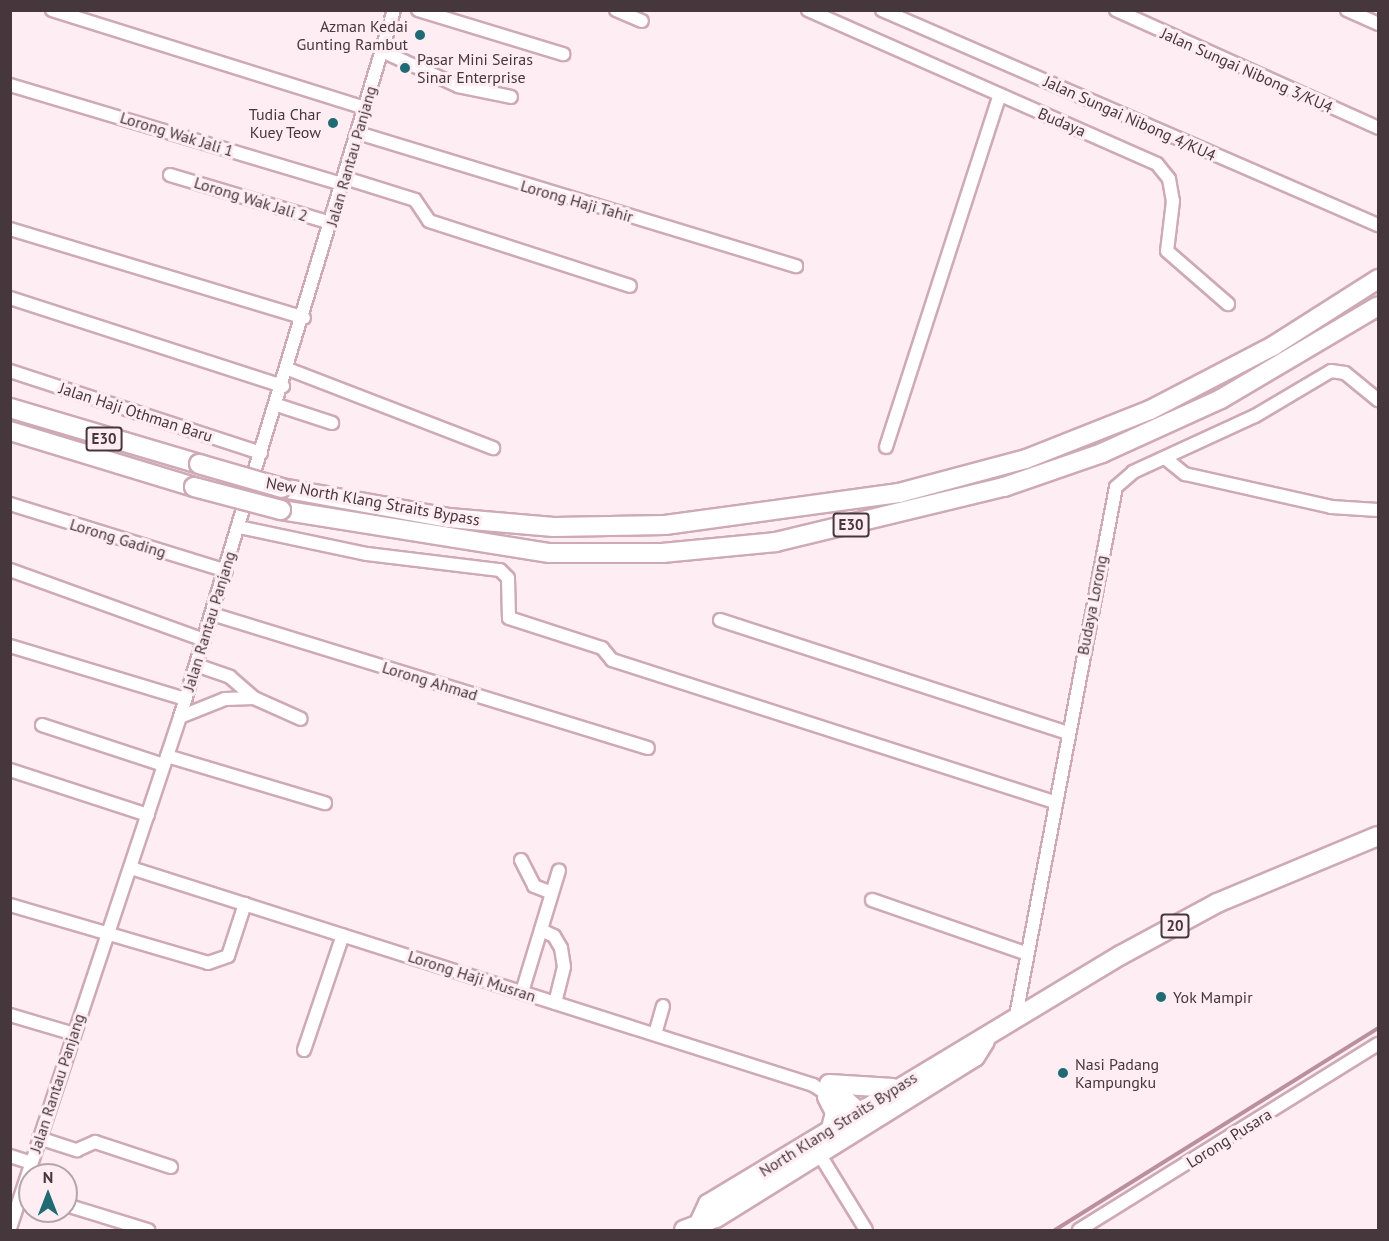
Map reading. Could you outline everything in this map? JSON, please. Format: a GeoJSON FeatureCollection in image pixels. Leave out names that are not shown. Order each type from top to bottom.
{"type":"FeatureCollection","features":[{"type":"Feature","properties":{"kind":"highway","name":"New North Klang Straits Bypass"},"geometry":{"type":"LineString","coordinates":[[10,408],[282,488],[449,518],[554,527],[665,525],[899,493],[1026,459],[1150,410],[1273,346],[1378,279]]}},
{"type":"Feature","properties":{"kind":"highway","name":"New North Klang Straits Bypass"},"geometry":{"type":"LineString","coordinates":[[10,431],[194,487],[281,510],[550,553],[662,553],[776,542],[978,495],[1102,453],[1221,399],[1378,306]]}},
{"type":"Feature","properties":{"kind":"highway","name":"North Klang Straits Bypass"},"geometry":{"type":"LineString","coordinates":[[815,1147],[831,1128],[862,1117],[895,1088],[966,1044],[985,1041],[1217,903],[1378,836]]}},
{"type":"Feature","properties":{"kind":"highway","name":"North Klang Straits Bypass"},"geometry":{"type":"LineString","coordinates":[[692,1226],[716,1218],[815,1147],[862,1117],[975,1057],[985,1041]]}},
{"type":"Feature","properties":{"kind":"highway"},"geometry":{"type":"LineString","coordinates":[[831,1128],[835,1113],[823,1089],[895,1088]]}},
{"type":"Feature","properties":{"kind":"street"},"geometry":{"type":"LineString","coordinates":[[52,10],[365,108]]}},
{"type":"Feature","properties":{"kind":"street","name":"Jalan Rantau Panjang"},"geometry":{"type":"LineString","coordinates":[[31,1162],[180,717],[261,453],[284,386],[394,10]]}},
{"type":"Feature","properties":{"kind":"street"},"geometry":{"type":"LineString","coordinates":[[418,10],[563,54]]}},
{"type":"Feature","properties":{"kind":"street"},"geometry":{"type":"LineString","coordinates":[[616,10],[642,21]]}},
{"type":"Feature","properties":{"kind":"street","name":"Budaya"},"geometry":{"type":"LineString","coordinates":[[808,10],[1157,164],[1169,179],[1173,201],[1167,251],[1228,304]]}},
{"type":"Feature","properties":{"kind":"street","name":"Jalan Sungai Nibong 4/KU4"},"geometry":{"type":"LineString","coordinates":[[882,10],[1378,225]]}},
{"type":"Feature","properties":{"kind":"street","name":"Jalan Sungai Nibong 3/KU4"},"geometry":{"type":"LineString","coordinates":[[1116,10],[1378,128]]}},
{"type":"Feature","properties":{"kind":"street"},"geometry":{"type":"LineString","coordinates":[[1347,10],[1378,24]]}},
{"type":"Feature","properties":{"kind":"street"},"geometry":{"type":"LineString","coordinates":[[381,51],[458,86],[510,97]]}},
{"type":"Feature","properties":{"kind":"street","name":"Lorong Wak Jali 1"},"geometry":{"type":"LineString","coordinates":[[10,85],[415,200],[429,221],[630,286]]}},
{"type":"Feature","properties":{"kind":"street"},"geometry":{"type":"LineString","coordinates":[[886,447],[1000,95]]}},
{"type":"Feature","properties":{"kind":"street","name":"Lorong Haji Tahir"},"geometry":{"type":"LineString","coordinates":[[358,133],[796,266]]}},
{"type":"Feature","properties":{"kind":"street","name":"Lorong Wak Jali 2"},"geometry":{"type":"LineString","coordinates":[[170,175],[332,223]]}},
{"type":"Feature","properties":{"kind":"street"},"geometry":{"type":"LineString","coordinates":[[10,230],[303,318]]}},
{"type":"Feature","properties":{"kind":"street"},"geometry":{"type":"LineString","coordinates":[[10,298],[284,386]]}},
{"type":"Feature","properties":{"kind":"street"},"geometry":{"type":"LineString","coordinates":[[288,369],[493,448]]}},
{"type":"Feature","properties":{"kind":"street","name":"Budaya Lorong"},"geometry":{"type":"LineString","coordinates":[[1015,1022],[1025,953],[1116,487],[1165,458],[1255,416],[1331,370],[1345,373],[1378,400]]}},
{"type":"Feature","properties":{"kind":"street","name":"Jalan Haji Othman Baru"},"geometry":{"type":"LineString","coordinates":[[10,372],[261,453]]}},
{"type":"Feature","properties":{"kind":"street"},"geometry":{"type":"LineString","coordinates":[[277,405],[332,423]]}},
{"type":"Feature","properties":{"kind":"street"},"geometry":{"type":"LineString","coordinates":[[1165,458],[1185,474],[1331,507],[1378,510]]}},
{"type":"Feature","properties":{"kind":"street","name":"Lorong Gading"},"geometry":{"type":"LineString","coordinates":[[10,504],[226,571]]}},
{"type":"Feature","properties":{"kind":"street"},"geometry":{"type":"LineString","coordinates":[[239,527],[367,554],[500,570],[508,578],[509,618],[602,648],[612,660],[1054,802]]}},
{"type":"Feature","properties":{"kind":"street"},"geometry":{"type":"LineString","coordinates":[[10,570],[204,640]]}},
{"type":"Feature","properties":{"kind":"street","name":"Lorong Ahmad"},"geometry":{"type":"LineString","coordinates":[[212,614],[648,748]]}},
{"type":"Feature","properties":{"kind":"street"},"geometry":{"type":"LineString","coordinates":[[720,620],[1067,733]]}},
{"type":"Feature","properties":{"kind":"street"},"geometry":{"type":"LineString","coordinates":[[10,646],[185,699]]}},
{"type":"Feature","properties":{"kind":"street"},"geometry":{"type":"LineString","coordinates":[[196,665],[230,677],[254,698],[301,718]]}},
{"type":"Feature","properties":{"kind":"street"},"geometry":{"type":"LineString","coordinates":[[180,717],[225,699],[254,698]]}},
{"type":"Feature","properties":{"kind":"street"},"geometry":{"type":"LineString","coordinates":[[42,725],[325,803]]}},
{"type":"Feature","properties":{"kind":"street"},"geometry":{"type":"LineString","coordinates":[[10,770],[148,815]]}},
{"type":"Feature","properties":{"kind":"street"},"geometry":{"type":"LineString","coordinates":[[521,860],[534,886],[552,894]]}},
{"type":"Feature","properties":{"kind":"street","name":"Lorong Haji Musran"},"geometry":{"type":"LineString","coordinates":[[131,868],[823,1089],[862,1117]]}},
{"type":"Feature","properties":{"kind":"street"},"geometry":{"type":"LineString","coordinates":[[522,992],[559,870]]}},
{"type":"Feature","properties":{"kind":"street"},"geometry":{"type":"LineString","coordinates":[[872,900],[1025,953]]}},
{"type":"Feature","properties":{"kind":"street"},"geometry":{"type":"LineString","coordinates":[[10,905],[106,934],[219,962],[228,956],[245,904]]}},
{"type":"Feature","properties":{"kind":"street"},"geometry":{"type":"LineString","coordinates":[[541,930],[554,936],[561,948],[564,967],[555,1003]]}},
{"type":"Feature","properties":{"kind":"street"},"geometry":{"type":"LineString","coordinates":[[304,1050],[343,934]]}},
{"type":"Feature","properties":{"kind":"street"},"geometry":{"type":"LineString","coordinates":[[655,1034],[663,1006]]}},
{"type":"Feature","properties":{"kind":"street"},"geometry":{"type":"LineString","coordinates":[[10,1015],[74,1034]]}},
{"type":"Feature","properties":{"kind":"street","name":"Lorong Pusara"},"geometry":{"type":"LineString","coordinates":[[1078,1230],[1378,1044]]}},
{"type":"Feature","properties":{"kind":"street"},"geometry":{"type":"LineString","coordinates":[[39,1138],[77,1150],[95,1142],[171,1167]]}},
{"type":"Feature","properties":{"kind":"street"},"geometry":{"type":"LineString","coordinates":[[815,1147],[866,1230]]}},
{"type":"Feature","properties":{"kind":"street"},"geometry":{"type":"LineString","coordinates":[[10,1156],[31,1162]]}},
{"type":"Feature","properties":{"kind":"street"},"geometry":{"type":"LineString","coordinates":[[78,1209],[148,1230]]}},
{"type":"Feature","properties":{"kind":"street","name":"Jalan Rantau Panjang"},"geometry":{"type":"LineString","coordinates":[[10,1228],[18,1210]]}},
{"type":"Feature","properties":{"kind":"waterway"},"geometry":{"type":"LineString","coordinates":[[1055,1230],[1378,1028]]}},
{"type":"Feature","properties":{"kind":"place","name":"Azman Kedai Gunting Rambut"},"geometry":{"type":"Point","coordinates":[420,35]}},
{"type":"Feature","properties":{"kind":"place","name":"Pasar Mini Seiras Sinar Enterprise"},"geometry":{"type":"Point","coordinates":[405,68]}},
{"type":"Feature","properties":{"kind":"place","name":"Tudia Char Kuey Teow"},"geometry":{"type":"Point","coordinates":[333,123]}},
{"type":"Feature","properties":{"kind":"place","name":"Yok Mampir"},"geometry":{"type":"Point","coordinates":[1161,997]}},
{"type":"Feature","properties":{"kind":"place","name":"Nasi Padang Kampungku"},"geometry":{"type":"Point","coordinates":[1063,1073]}}]}
